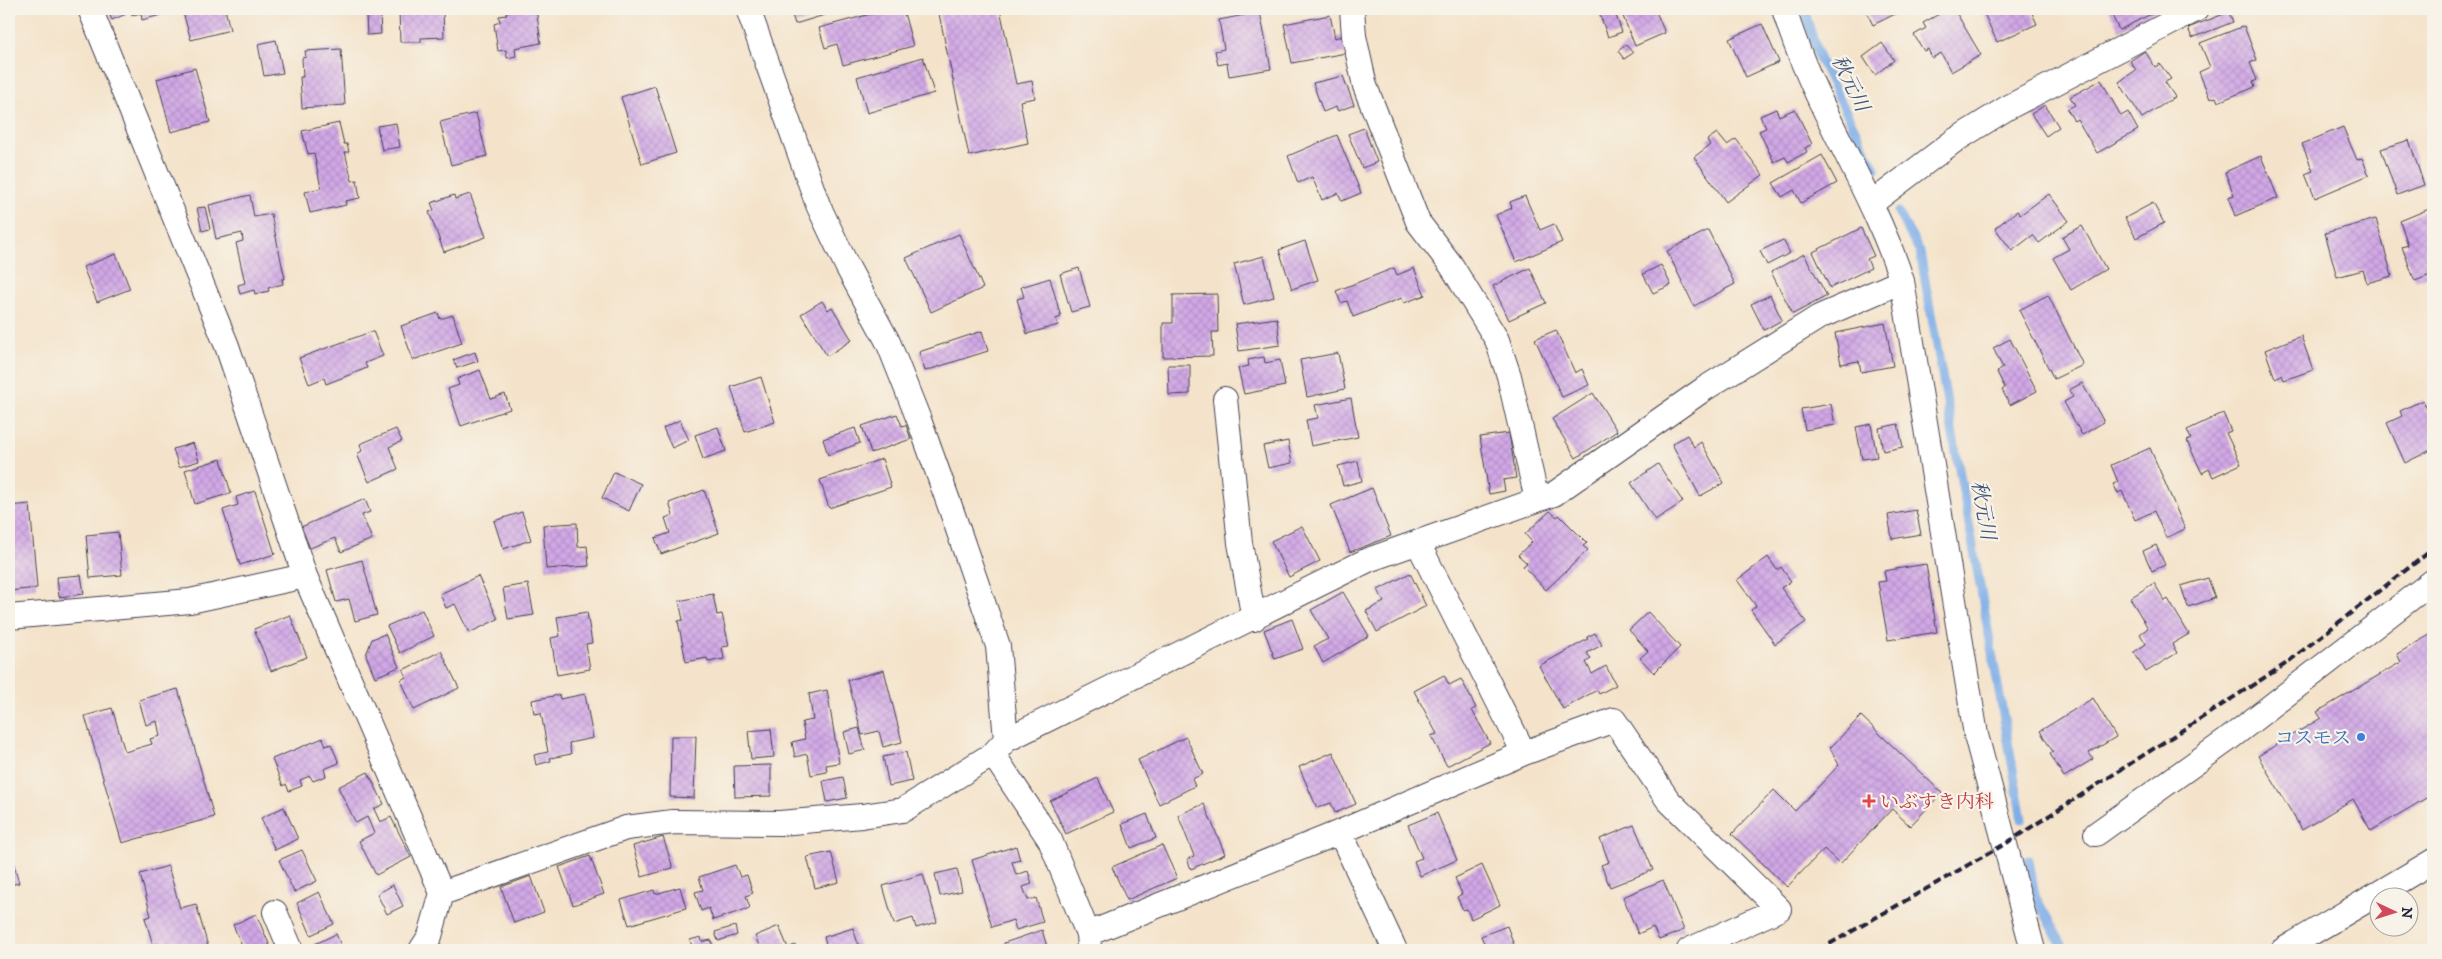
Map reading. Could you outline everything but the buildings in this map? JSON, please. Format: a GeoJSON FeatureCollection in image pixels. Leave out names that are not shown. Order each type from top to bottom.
{"type":"FeatureCollection","features":[{"type":"Feature","properties":{"kind":"street"},"geometry":{"type":"LineString","coordinates":[[90,9],[227,346],[305,576],[442,893],[430,936],[421,950]]}},
{"type":"Feature","properties":{"kind":"street"},"geometry":{"type":"LineString","coordinates":[[748,9],[818,205],[847,266],[888,342],[919,420],[998,646],[1000,747],[1050,840],[1088,942],[1524,753],[1614,720],[1668,800],[1779,909],[1689,950]]}},
{"type":"Feature","properties":{"kind":"street"},"geometry":{"type":"LineString","coordinates":[[1352,9],[1354,36],[1365,86],[1418,222],[1460,278],[1497,340],[1509,376],[1537,500]]}},
{"type":"Feature","properties":{"kind":"street"},"geometry":{"type":"LineString","coordinates":[[1784,9],[1794,43],[1820,103],[1872,204],[1890,246],[1902,281],[1976,735],[2033,950]]}},
{"type":"Feature","properties":{"kind":"street"},"geometry":{"type":"LineString","coordinates":[[1872,204],[1954,141],[2007,108],[2197,9]]}},
{"type":"Feature","properties":{"kind":"street"},"geometry":{"type":"LineString","coordinates":[[442,893],[626,828],[673,822],[780,823],[862,816],[903,810],[1000,747],[1368,560],[1554,494],[1704,389],[1819,317],[1902,281]]}},
{"type":"Feature","properties":{"kind":"street"},"geometry":{"type":"LineString","coordinates":[[1225,398],[1240,542],[1254,619]]}},
{"type":"Feature","properties":{"kind":"street"},"geometry":{"type":"LineString","coordinates":[[1418,543],[1524,753]]}},
{"type":"Feature","properties":{"kind":"street"},"geometry":{"type":"LineString","coordinates":[[9,617],[190,601],[305,576]]}},
{"type":"Feature","properties":{"kind":"street"},"geometry":{"type":"LineString","coordinates":[[2096,834],[2226,741],[2433,581]]}},
{"type":"Feature","properties":{"kind":"street"},"geometry":{"type":"LineString","coordinates":[[1340,832],[1395,950]]}},
{"type":"Feature","properties":{"kind":"street"},"geometry":{"type":"LineString","coordinates":[[2283,950],[2433,862]]}},
{"type":"Feature","properties":{"kind":"street"},"geometry":{"type":"LineString","coordinates":[[275,912],[291,950]]}},
{"type":"Feature","properties":{"kind":"waterway","name":"秋元川"},"geometry":{"type":"LineString","coordinates":[[1804,9],[1819,58],[1875,169]]}},
{"type":"Feature","properties":{"kind":"waterway","name":"秋元川"},"geometry":{"type":"LineString","coordinates":[[1898,212],[1920,252],[2022,819]]}},
{"type":"Feature","properties":{"kind":"waterway","name":"秋元川"},"geometry":{"type":"LineString","coordinates":[[2029,860],[2035,896],[2065,950]]}},
{"type":"Feature","properties":{"kind":"railway"},"geometry":{"type":"LineString","coordinates":[[1819,950],[2005,844],[2284,665],[2433,549]]}},
{"type":"Feature","properties":{"kind":"place","name":"コスモス"},"geometry":{"type":"Point","coordinates":[2361,737]}},
{"type":"Feature","properties":{"kind":"place","name":"いぶすき内科"},"geometry":{"type":"Point","coordinates":[1869,801]}}]}
